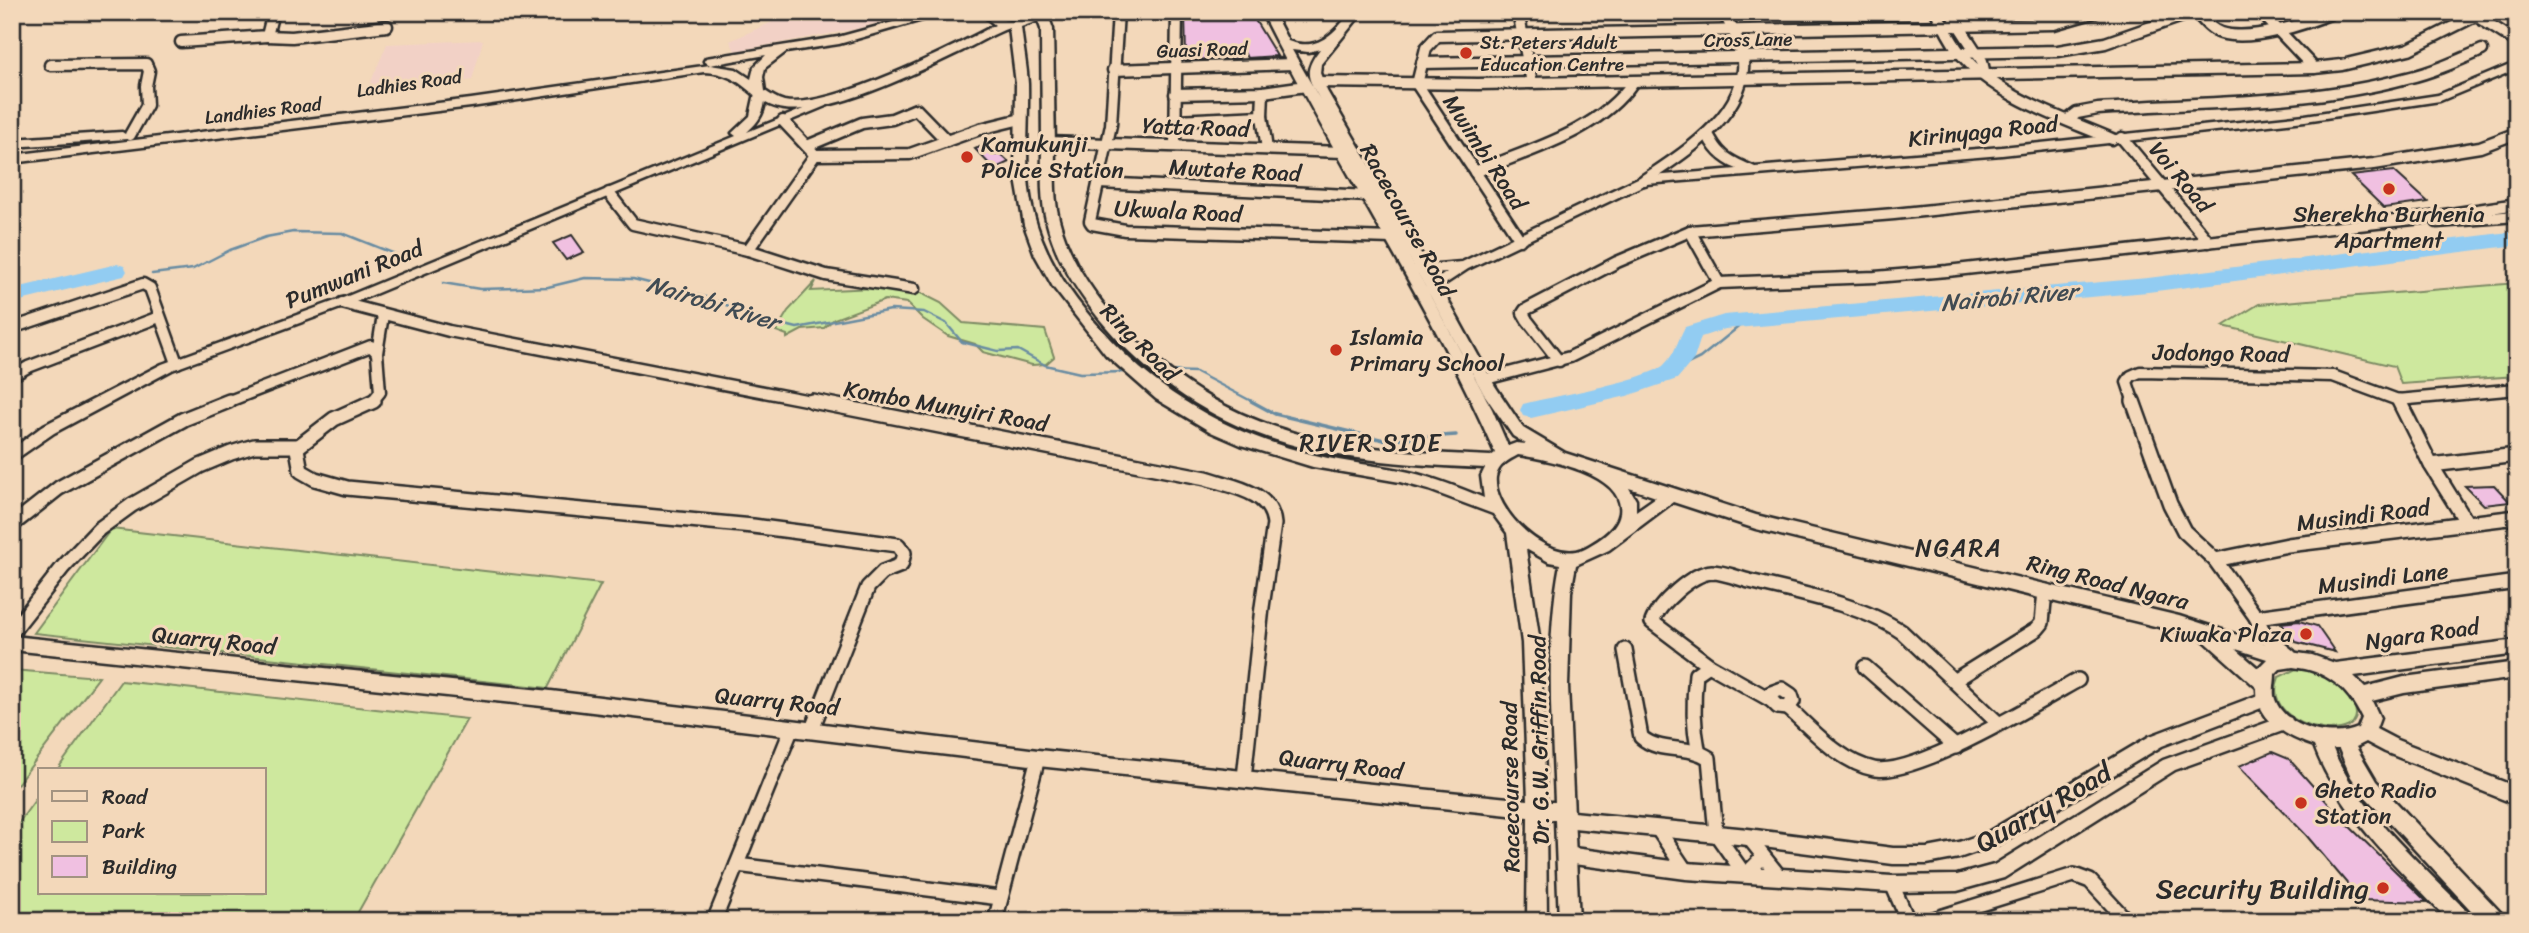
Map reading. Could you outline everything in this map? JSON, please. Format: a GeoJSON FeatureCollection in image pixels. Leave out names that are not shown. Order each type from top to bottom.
{"type":"FeatureCollection","features":[{"type":"Feature","properties":{"kind":"main road"},"geometry":{"type":"LineString","coordinates":[[760,93],[755,75],[759,65],[783,52],[808,44],[891,28],[944,12]]}},
{"type":"Feature","properties":{"kind":"main road"},"geometry":{"type":"LineString","coordinates":[[985,12],[996,21],[1010,24]]}},
{"type":"Feature","properties":{"kind":"main road","name":"Racecourse Road"},"geometry":{"type":"LineString","coordinates":[[1267,12],[1293,64],[1311,84],[1424,269],[1482,380],[1518,432],[1560,458]]}},
{"type":"Feature","properties":{"kind":"main road"},"geometry":{"type":"LineString","coordinates":[[1284,44],[1294,48],[1311,49],[1333,40],[1357,12]]}},
{"type":"Feature","properties":{"kind":"main road","name":"Landhies Road"},"geometry":{"type":"LineString","coordinates":[[12,159],[471,103],[704,68],[733,70],[775,102],[799,106],[842,96],[1010,24],[1043,13]]}},
{"type":"Feature","properties":{"kind":"main road","name":"Ring Road"},"geometry":{"type":"LineString","coordinates":[[1043,13],[1047,29],[1049,203],[1054,228],[1067,262],[1105,317],[1155,370],[1193,398],[1262,431],[1348,450],[1428,460],[1498,458]]}},
{"type":"Feature","properties":{"kind":"main road","name":"Ring Road"},"geometry":{"type":"LineString","coordinates":[[1010,24],[1019,49],[1021,66],[1021,177],[1035,238],[1059,286],[1102,341],[1132,372],[1171,404],[1212,428],[1262,447],[1315,462],[1410,479],[1496,509]]}},
{"type":"Feature","properties":{"kind":"main road"},"geometry":{"type":"LineString","coordinates":[[970,43],[997,40],[1019,49]]}},
{"type":"Feature","properties":{"kind":"main road","name":"Racecourse Road"},"geometry":{"type":"LineString","coordinates":[[1333,40],[1315,64],[1311,84],[1343,152],[1369,195],[1484,409],[1498,458]]}},
{"type":"Feature","properties":{"kind":"main road","name":"Ladhies Road"},"geometry":{"type":"LineString","coordinates":[[12,143],[218,128],[508,90],[808,44]]}},
{"type":"Feature","properties":{"kind":"main road"},"geometry":{"type":"LineString","coordinates":[[1623,529],[1630,501],[1624,491],[1598,472],[1560,458],[1516,449],[1498,458],[1488,472],[1487,490],[1496,509],[1547,555],[1569,559],[1588,555],[1672,494]]}},
{"type":"Feature","properties":{"kind":"main road","name":"Ring Road Ngara"},"geometry":{"type":"LineString","coordinates":[[1598,472],[1756,522],[2179,623],[2291,659]]}},
{"type":"Feature","properties":{"kind":"main road","name":"Racecourse Road"},"geometry":{"type":"LineString","coordinates":[[1514,527],[1531,643],[1537,759],[1536,921]]}},
{"type":"Feature","properties":{"kind":"main road","name":"Dr. G.W. Griffin Road"},"geometry":{"type":"LineString","coordinates":[[1569,559],[1563,592],[1559,686],[1562,816],[1569,921]]}},
{"type":"Feature","properties":{"kind":"main road"},"geometry":{"type":"LineString","coordinates":[[2202,631],[2264,690],[2285,723],[2321,741],[2345,743],[2357,740],[2365,732],[2369,714],[2361,696],[2333,671],[2313,662],[2291,659],[2275,663],[2266,671],[2264,690]]}},
{"type":"Feature","properties":{"kind":"main road","name":"Quarry Road"},"geometry":{"type":"LineString","coordinates":[[12,643],[551,699],[1038,758],[1244,778],[1562,816]]}},
{"type":"Feature","properties":{"kind":"main road","name":"Ngara Road"},"geometry":{"type":"LineString","coordinates":[[2333,671],[2517,646]]}},
{"type":"Feature","properties":{"kind":"main road","name":"Ngara Road"},"geometry":{"type":"LineString","coordinates":[[2361,696],[2404,685],[2517,670]]}},
{"type":"Feature","properties":{"kind":"main road"},"geometry":{"type":"LineString","coordinates":[[2365,732],[2392,746],[2517,796]]}},
{"type":"Feature","properties":{"kind":"main road"},"geometry":{"type":"LineString","coordinates":[[2321,741],[2325,759],[2352,799],[2463,921]]}},
{"type":"Feature","properties":{"kind":"main road"},"geometry":{"type":"LineString","coordinates":[[2345,743],[2353,763],[2369,787],[2495,921]]}},
{"type":"Feature","properties":{"kind":"street"},"geometry":{"type":"LineString","coordinates":[[267,36],[273,12]]}},
{"type":"Feature","properties":{"kind":"street","name":"Ukwala Road"},"geometry":{"type":"LineString","coordinates":[[1118,12],[1108,143],[1090,221],[1096,225],[1125,230],[1392,239]]}},
{"type":"Feature","properties":{"kind":"street"},"geometry":{"type":"LineString","coordinates":[[1175,146],[1177,12]]}},
{"type":"Feature","properties":{"kind":"street"},"geometry":{"type":"LineString","coordinates":[[1518,12],[1532,83]]}},
{"type":"Feature","properties":{"kind":"street"},"geometry":{"type":"LineString","coordinates":[[1644,180],[1673,162],[1707,132],[1733,100],[1741,79],[1743,56],[1724,12]]}},
{"type":"Feature","properties":{"kind":"street"},"geometry":{"type":"LineString","coordinates":[[1936,12],[1944,26]]}},
{"type":"Feature","properties":{"kind":"street"},"geometry":{"type":"LineString","coordinates":[[1951,12],[1985,66],[1985,75]]}},
{"type":"Feature","properties":{"kind":"street"},"geometry":{"type":"LineString","coordinates":[[1417,84],[1429,43],[1437,36],[2054,24],[2096,12]]}},
{"type":"Feature","properties":{"kind":"street"},"geometry":{"type":"LineString","coordinates":[[2195,12],[2213,29],[2224,34],[2303,23],[2334,12]]}},
{"type":"Feature","properties":{"kind":"street","name":"Cross Lane"},"geometry":{"type":"LineString","coordinates":[[1422,63],[2078,50],[2195,12]]}},
{"type":"Feature","properties":{"kind":"street"},"geometry":{"type":"LineString","coordinates":[[2262,12],[2314,68]]}},
{"type":"Feature","properties":{"kind":"street"},"geometry":{"type":"LineString","coordinates":[[1175,94],[1263,92],[1311,84],[1633,82],[2314,68],[2342,65],[2409,49],[2472,14],[2517,42]]}},
{"type":"Feature","properties":{"kind":"street"},"geometry":{"type":"LineString","coordinates":[[181,42],[267,36],[292,37],[387,26]]}},
{"type":"Feature","properties":{"kind":"street","name":"Voi Road"},"geometry":{"type":"LineString","coordinates":[[1944,26],[1966,62],[2021,99],[2117,138],[2209,242]]}},
{"type":"Feature","properties":{"kind":"street"},"geometry":{"type":"LineString","coordinates":[[2069,119],[2077,113],[2098,108],[2267,96],[2389,82],[2444,66],[2482,50]]}},
{"type":"Feature","properties":{"kind":"street"},"geometry":{"type":"LineString","coordinates":[[50,65],[112,62],[149,66],[146,108],[130,135]]}},
{"type":"Feature","properties":{"kind":"street","name":"Guasi Road"},"geometry":{"type":"LineString","coordinates":[[1112,70],[1293,64]]}},
{"type":"Feature","properties":{"kind":"street","name":"Kirinyaga Road"},"geometry":{"type":"LineString","coordinates":[[1464,266],[1644,180],[1758,172],[2305,118],[2420,102],[2450,94],[2517,65]]}},
{"type":"Feature","properties":{"kind":"street"},"geometry":{"type":"LineString","coordinates":[[1475,172],[1602,115],[1628,93],[1633,82]]}},
{"type":"Feature","properties":{"kind":"street","name":"Mwimbi Road"},"geometry":{"type":"LineString","coordinates":[[1417,84],[1520,240]]}},
{"type":"Feature","properties":{"kind":"street"},"geometry":{"type":"LineString","coordinates":[[1263,92],[1262,116],[1267,149]]}},
{"type":"Feature","properties":{"kind":"street"},"geometry":{"type":"LineString","coordinates":[[719,145],[754,121],[760,111],[760,93]]}},
{"type":"Feature","properties":{"kind":"street"},"geometry":{"type":"LineString","coordinates":[[719,145],[842,96]]}},
{"type":"Feature","properties":{"kind":"street"},"geometry":{"type":"LineString","coordinates":[[807,146],[858,124],[892,119],[914,109],[947,141]]}},
{"type":"Feature","properties":{"kind":"street"},"geometry":{"type":"LineString","coordinates":[[1176,120],[1262,116]]}},
{"type":"Feature","properties":{"kind":"street"},"geometry":{"type":"LineString","coordinates":[[783,121],[815,155],[910,154],[981,129],[1021,119]]}},
{"type":"Feature","properties":{"kind":"street"},"geometry":{"type":"LineString","coordinates":[[1707,132],[1715,152],[1733,164],[1758,172]]}},
{"type":"Feature","properties":{"kind":"street"},"geometry":{"type":"LineString","coordinates":[[1559,361],[1527,320],[1523,313],[1525,310],[1617,262],[1689,231],[1894,214],[2386,162],[2480,146],[2517,133]]}},
{"type":"Feature","properties":{"kind":"street","name":"Yatta Road"},"geometry":{"type":"LineString","coordinates":[[1048,142],[1343,152]]}},
{"type":"Feature","properties":{"kind":"street","name":"Pumwani Road"},"geometry":{"type":"LineString","coordinates":[[12,457],[49,429],[130,384],[177,363],[342,303],[719,145]]}},
{"type":"Feature","properties":{"kind":"street"},"geometry":{"type":"LineString","coordinates":[[748,250],[815,155]]}},
{"type":"Feature","properties":{"kind":"street","name":"Mwtate Road"},"geometry":{"type":"LineString","coordinates":[[1099,183],[1369,195]]}},
{"type":"Feature","properties":{"kind":"street"},"geometry":{"type":"LineString","coordinates":[[609,193],[633,224],[748,250],[826,275],[914,289]]}},
{"type":"Feature","properties":{"kind":"street"},"geometry":{"type":"LineString","coordinates":[[1482,380],[1559,361],[1719,283],[1875,277],[2209,242],[2517,204]]}},
{"type":"Feature","properties":{"kind":"street"},"geometry":{"type":"LineString","coordinates":[[2382,221],[2461,222],[2517,216]]}},
{"type":"Feature","properties":{"kind":"street"},"geometry":{"type":"LineString","coordinates":[[1689,231],[1719,283]]}},
{"type":"Feature","properties":{"kind":"street"},"geometry":{"type":"LineString","coordinates":[[1408,270],[1464,266]]}},
{"type":"Feature","properties":{"kind":"street"},"geometry":{"type":"LineString","coordinates":[[1421,294],[1464,266]]}},
{"type":"Feature","properties":{"kind":"street"},"geometry":{"type":"LineString","coordinates":[[12,328],[143,285],[150,288],[177,363]]}},
{"type":"Feature","properties":{"kind":"street","name":"Kombo Munyiri Road"},"geometry":{"type":"LineString","coordinates":[[342,303],[449,331],[1206,478],[1255,494],[1269,507],[1274,524],[1262,607],[1244,778]]}},
{"type":"Feature","properties":{"kind":"street"},"geometry":{"type":"LineString","coordinates":[[383,315],[377,353],[380,392],[377,399],[334,419],[297,449],[301,471],[315,480],[347,488],[754,526],[898,545],[902,549],[901,565],[876,577],[868,587],[812,729]]}},
{"type":"Feature","properties":{"kind":"street"},"geometry":{"type":"LineString","coordinates":[[12,376],[28,367],[159,317]]}},
{"type":"Feature","properties":{"kind":"street"},"geometry":{"type":"LineString","coordinates":[[12,525],[59,488],[184,419],[371,346],[377,353]]}},
{"type":"Feature","properties":{"kind":"street","name":"Jodongo Road"},"geometry":{"type":"LineString","coordinates":[[2291,659],[2269,639],[2215,560],[2189,537],[2170,504],[2129,390],[2127,382],[2131,376],[2140,372],[2333,376],[2398,400],[2517,389]]}},
{"type":"Feature","properties":{"kind":"street"},"geometry":{"type":"LineString","coordinates":[[2398,400],[2431,465],[2467,523]]}},
{"type":"Feature","properties":{"kind":"street"},"geometry":{"type":"LineString","coordinates":[[12,632],[63,567],[99,529],[132,505],[200,466],[231,453],[254,446],[299,446]]}},
{"type":"Feature","properties":{"kind":"street"},"geometry":{"type":"LineString","coordinates":[[2431,465],[2517,456]]}},
{"type":"Feature","properties":{"kind":"street","name":"Musindi Road"},"geometry":{"type":"LineString","coordinates":[[2215,560],[2288,545],[2517,517]]}},
{"type":"Feature","properties":{"kind":"street"},"geometry":{"type":"LineString","coordinates":[[1998,723],[1902,632],[1884,620],[1804,595],[1713,572],[1706,573],[1656,609],[1652,622],[1709,665],[1771,700],[1774,690],[1786,690],[1793,701],[1788,708],[1849,760],[1874,769],[1887,770],[1907,765],[1956,747],[2078,680]]}},
{"type":"Feature","properties":{"kind":"street","name":"Musindi Lane"},"geometry":{"type":"LineString","coordinates":[[2256,617],[2517,582]]}},
{"type":"Feature","properties":{"kind":"street"},"geometry":{"type":"LineString","coordinates":[[1955,680],[2037,629],[2042,622],[2045,591]]}},
{"type":"Feature","properties":{"kind":"street"},"geometry":{"type":"LineString","coordinates":[[2247,646],[2269,639]]}},
{"type":"Feature","properties":{"kind":"street"},"geometry":{"type":"LineString","coordinates":[[1625,650],[1641,737],[1652,745],[1698,749],[1709,758],[1716,834],[1745,875],[1763,857]]}},
{"type":"Feature","properties":{"kind":"street"},"geometry":{"type":"LineString","coordinates":[[1698,749],[1691,722],[1693,696],[1696,674],[1709,665]]}},
{"type":"Feature","properties":{"kind":"street"},"geometry":{"type":"LineString","coordinates":[[1865,667],[1956,747]]}},
{"type":"Feature","properties":{"kind":"street","name":"Quarry Road"},"geometry":{"type":"LineString","coordinates":[[1562,816],[1893,856],[1927,856],[1959,850],[1993,838],[2155,740],[2264,690]]}},
{"type":"Feature","properties":{"kind":"street","name":"Quarry Road"},"geometry":{"type":"LineString","coordinates":[[1566,855],[1686,871],[1892,884],[1957,883],[1998,872],[2169,765],[2285,723]]}},
{"type":"Feature","properties":{"kind":"street"},"geometry":{"type":"LineString","coordinates":[[714,921],[792,728]]}},
{"type":"Feature","properties":{"kind":"street"},"geometry":{"type":"LineString","coordinates":[[995,921],[1038,758]]}},
{"type":"Feature","properties":{"kind":"street"},"geometry":{"type":"LineString","coordinates":[[1657,828],[1686,871]]}},
{"type":"Feature","properties":{"kind":"street"},"geometry":{"type":"LineString","coordinates":[[1748,837],[1780,877]]}},
{"type":"Feature","properties":{"kind":"street"},"geometry":{"type":"LineString","coordinates":[[737,865],[1000,898]]}},
{"type":"Feature","properties":{"kind":"street"},"geometry":{"type":"LineString","coordinates":[[1927,921],[2074,875],[2090,881],[2127,921]]}},
{"type":"Feature","properties":{"kind":"street"},"geometry":{"type":"LineString","coordinates":[[1892,884],[1908,921]]}},
{"type":"Feature","properties":{"kind":"shaded area"},"geometry":{"type":"Polygon","coordinates":[[[794,12],[916,12],[856,29],[735,51],[730,41],[794,12]]]}},
{"type":"Feature","properties":{"kind":"shaded area"},"geometry":{"type":"Polygon","coordinates":[[[483,40],[472,80],[420,89],[366,93],[387,44],[483,40]]]}},
{"type":"Feature","properties":{"kind":"green space"},"geometry":{"type":"Polygon","coordinates":[[[816,281],[811,291],[874,288],[921,293],[941,303],[963,323],[1045,330],[1054,357],[1046,364],[1032,365],[983,352],[975,344],[948,336],[923,319],[907,303],[885,300],[834,319],[824,328],[802,330],[787,338],[787,335],[776,331],[788,311],[816,281]]]}},
{"type":"Feature","properties":{"kind":"green space"},"geometry":{"type":"Polygon","coordinates":[[[2517,283],[2517,376],[2401,384],[2394,366],[2223,326],[2259,304],[2517,283]]]}},
{"type":"Feature","properties":{"kind":"green space"},"geometry":{"type":"Polygon","coordinates":[[[111,529],[601,584],[548,688],[34,633],[111,529]]]}},
{"type":"Feature","properties":{"kind":"green space"},"geometry":{"type":"Polygon","coordinates":[[[2296,669],[2322,675],[2339,686],[2355,710],[2353,723],[2340,729],[2322,729],[2303,723],[2286,713],[2277,697],[2279,677],[2296,669]]]}},
{"type":"Feature","properties":{"kind":"green space"},"geometry":{"type":"Polygon","coordinates":[[[12,670],[99,677],[12,791],[12,670]]]}},
{"type":"Feature","properties":{"kind":"green space"},"geometry":{"type":"Polygon","coordinates":[[[121,681],[467,719],[353,921],[12,921],[12,832],[38,796],[38,894],[266,894],[266,768],[58,768],[121,681]]]}},
{"type":"Feature","properties":{"kind":"building"},"geometry":{"type":"Polygon","coordinates":[[[1185,12],[1250,12],[1277,56],[1247,58],[1244,52],[1239,58],[1186,60],[1185,12]]]}},
{"type":"Feature","properties":{"kind":"building"},"geometry":{"type":"Polygon","coordinates":[[[985,145],[995,155],[999,153],[1009,162],[994,169],[975,149],[985,145]]]}},
{"type":"Feature","properties":{"kind":"building","name":"Sherekha Burhenia Apartment"},"geometry":{"type":"Polygon","coordinates":[[[2394,171],[2428,202],[2384,208],[2351,176],[2394,171]]]}},
{"type":"Feature","properties":{"kind":"building"},"geometry":{"type":"Polygon","coordinates":[[[572,235],[584,252],[566,260],[553,243],[572,235]]]}},
{"type":"Feature","properties":{"kind":"building"},"geometry":{"type":"Polygon","coordinates":[[[2494,485],[2510,502],[2484,505],[2465,486],[2494,485]]]}},
{"type":"Feature","properties":{"kind":"building","name":"Kiwaka Plaza"},"geometry":{"type":"Polygon","coordinates":[[[2299,621],[2317,626],[2335,652],[2296,642],[2281,623],[2299,621]]]}},
{"type":"Feature","properties":{"kind":"building"},"geometry":{"type":"Polygon","coordinates":[[[2272,752],[2289,759],[2343,820],[2427,902],[2361,900],[2306,835],[2239,766],[2272,752]]]}},
{"type":"Feature","properties":{"kind":"waterway","name":"Nairobi River"},"geometry":{"type":"LineString","coordinates":[[152,274],[193,269],[230,250],[266,237],[293,232],[342,233],[410,260]]}},
{"type":"Feature","properties":{"kind":"waterway","name":"Nairobi River"},"geometry":{"type":"LineString","coordinates":[[1531,410],[1627,388],[1669,373],[1686,354],[1692,332],[1724,322],[2148,285],[2517,238]]}},
{"type":"Feature","properties":{"kind":"waterway","name":"Nairobi River"},"geometry":{"type":"LineString","coordinates":[[12,296],[117,271]]}},
{"type":"Feature","properties":{"kind":"waterway","name":"Nairobi River"},"geometry":{"type":"LineString","coordinates":[[443,283],[480,289],[548,287],[585,278],[633,279],[705,297],[766,320],[797,328],[891,310],[924,312],[946,323],[962,342],[998,351],[1018,350],[1045,365],[1080,373],[1128,372]]}},
{"type":"Feature","properties":{"kind":"waterway"},"geometry":{"type":"LineString","coordinates":[[1669,373],[1700,358],[1747,320]]}},
{"type":"Feature","properties":{"kind":"waterway","name":"Nairobi River"},"geometry":{"type":"LineString","coordinates":[[1167,371],[1196,372],[1255,403]]}},
{"type":"Feature","properties":{"kind":"waterway","name":"Nairobi River"},"geometry":{"type":"LineString","coordinates":[[1251,401],[1275,414],[1384,440],[1456,435]]}},
{"type":"Feature","properties":{"kind":"place","name":"St. Peters Adult Education Centre"},"geometry":{"type":"Point","coordinates":[1466,53]}},
{"type":"Feature","properties":{"kind":"place","name":"Kamukunji Police Station"},"geometry":{"type":"Point","coordinates":[967,157]}},
{"type":"Feature","properties":{"kind":"place","name":"Sherekha Burhenia Apartment"},"geometry":{"type":"Point","coordinates":[2389,189]}},
{"type":"Feature","properties":{"kind":"place","name":"Islamia Primary School"},"geometry":{"type":"Point","coordinates":[1336,350]}},
{"type":"Feature","properties":{"kind":"place","name":"Kiwaka Plaza"},"geometry":{"type":"Point","coordinates":[2306,634]}},
{"type":"Feature","properties":{"kind":"place","name":"Gheto Radio Station"},"geometry":{"type":"Point","coordinates":[2301,803]}},
{"type":"Feature","properties":{"kind":"place","name":"Security Building"},"geometry":{"type":"Point","coordinates":[2383,888]}},
{"type":"Feature","properties":{"kind":"district","name":"RIVER SIDE"},"geometry":{"type":"Point","coordinates":[1371,443]}},
{"type":"Feature","properties":{"kind":"district","name":"NGARA"},"geometry":{"type":"Point","coordinates":[1959,548]}}]}
